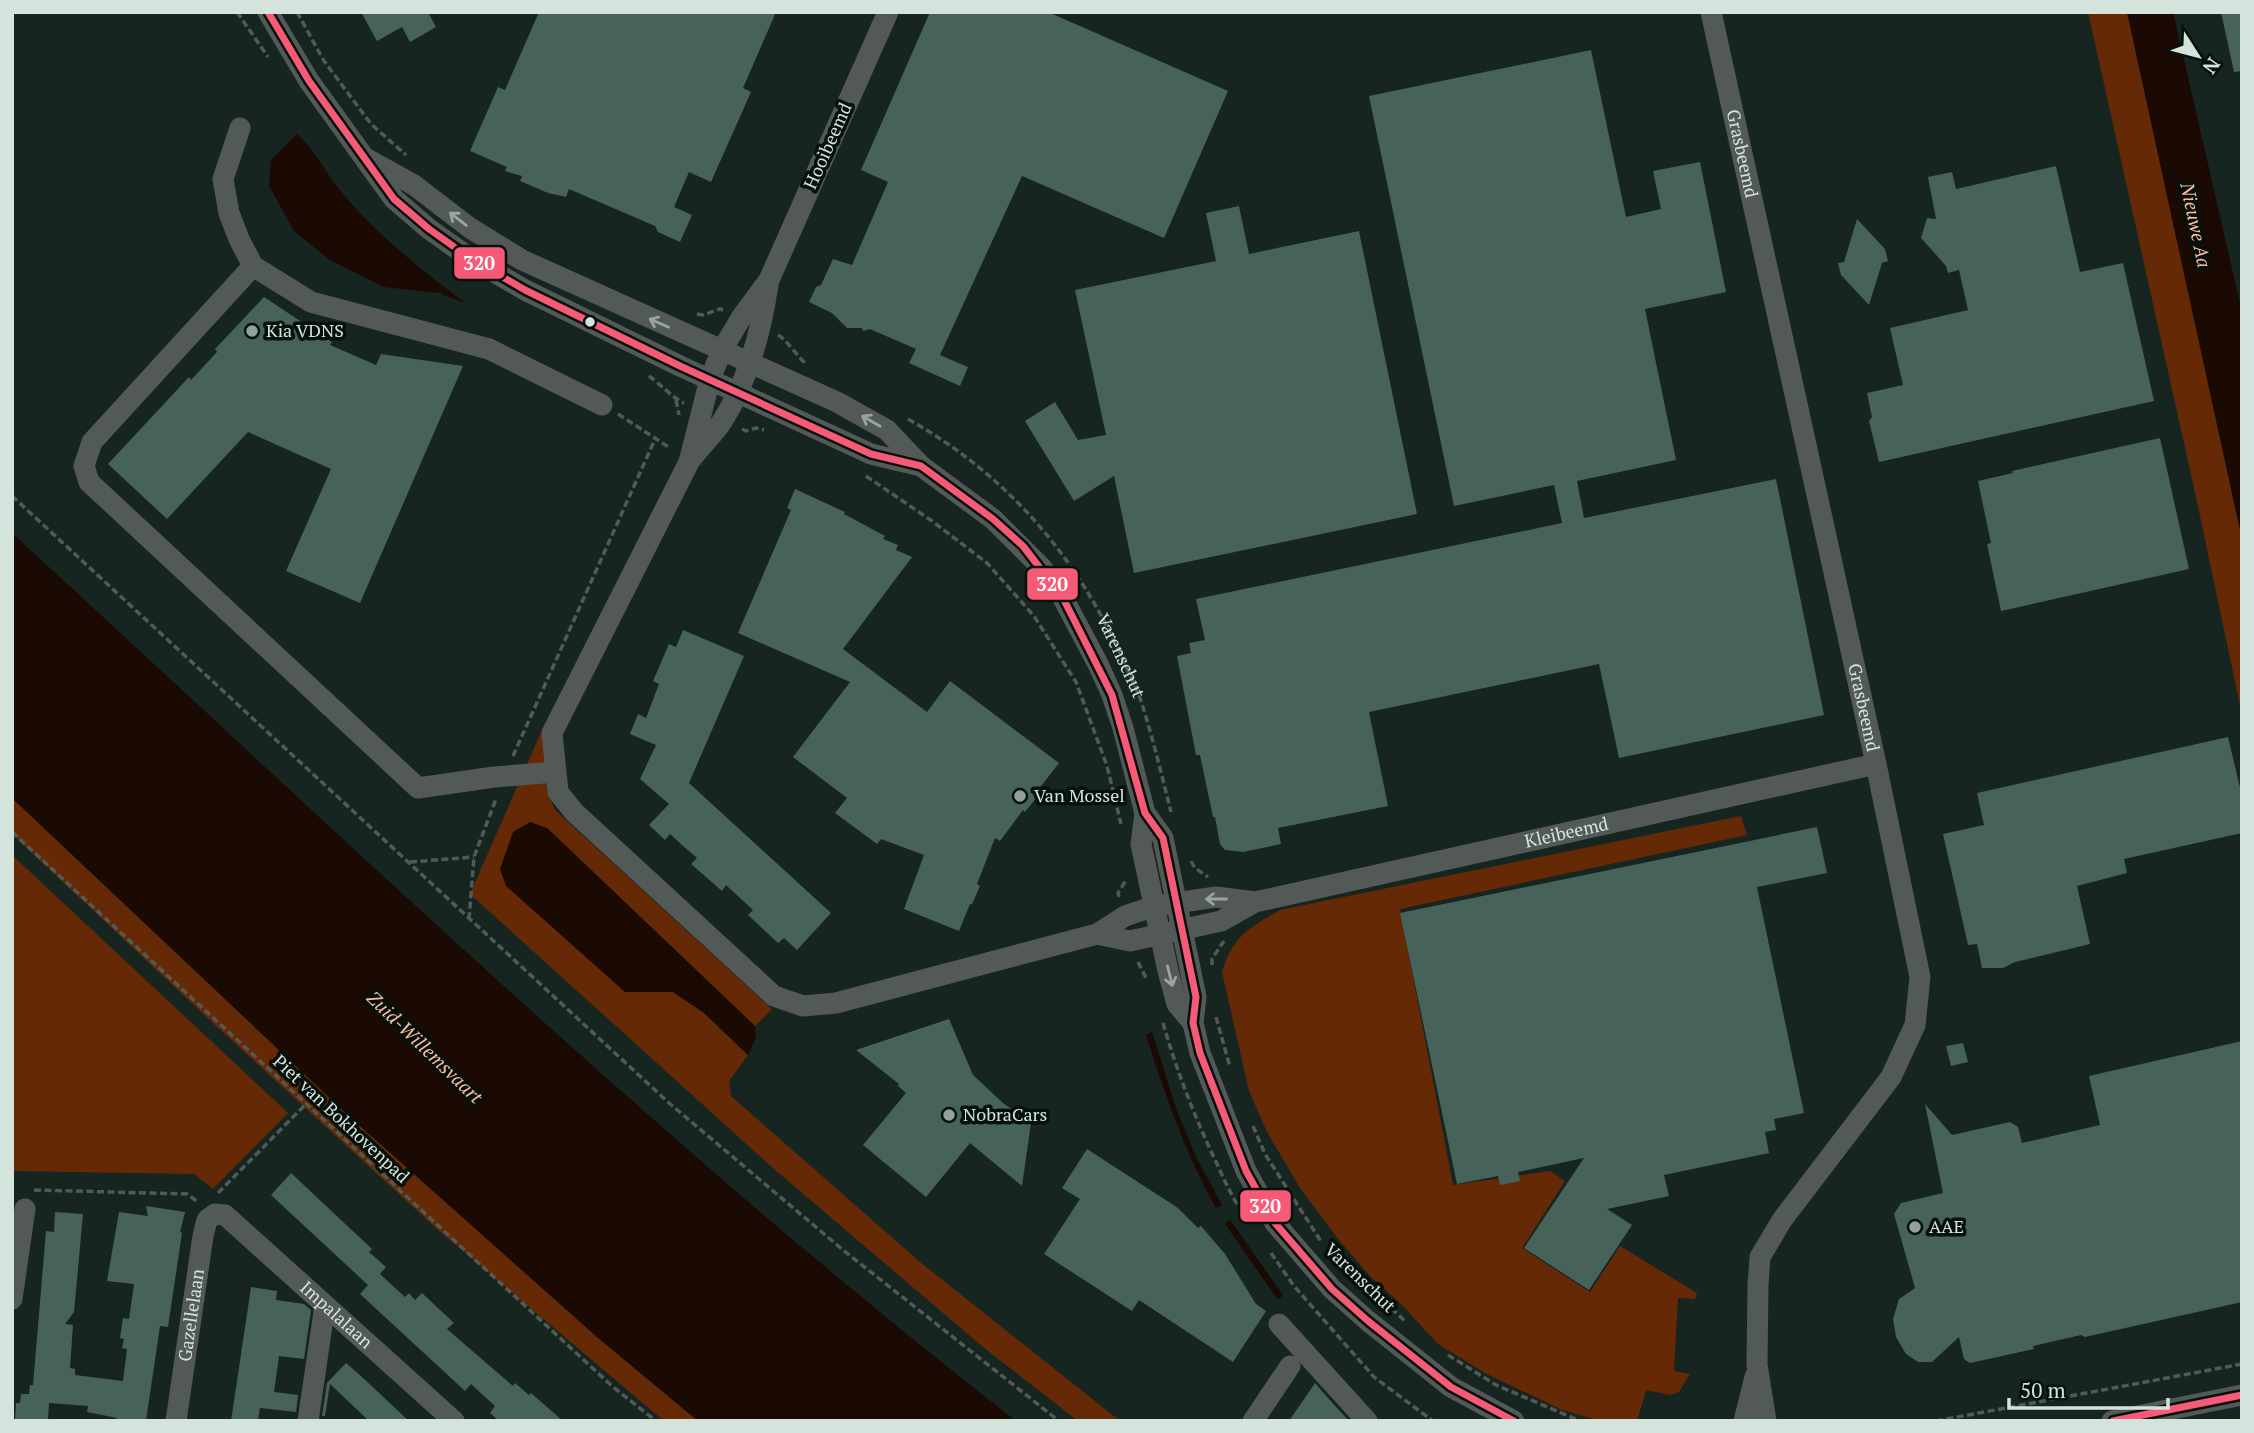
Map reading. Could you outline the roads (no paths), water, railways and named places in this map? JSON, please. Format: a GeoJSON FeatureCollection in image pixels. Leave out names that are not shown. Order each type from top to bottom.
{"type":"FeatureCollection","features":[{"type":"Feature","properties":{"kind":"street","name":"Varenschut"},"geometry":{"type":"LineString","coordinates":[[268,12],[309,81],[394,199],[467,257],[525,290],[871,454],[921,466]]}},
{"type":"Feature","properties":{"kind":"street","name":"Hooibeemd"},"geometry":{"type":"LineString","coordinates":[[710,379],[722,350],[741,318],[769,280],[888,12]]}},
{"type":"Feature","properties":{"kind":"street","name":"Grasbeemd"},"geometry":{"type":"LineString","coordinates":[[1711,12],[1877,764],[1920,976],[1915,1025],[1891,1077],[1782,1220],[1760,1256],[1758,1365],[1766,1421]]}},
{"type":"Feature","properties":{"kind":"street"},"geometry":{"type":"LineString","coordinates":[[240,128],[223,179],[229,213],[253,266],[311,302],[489,349],[602,404]]}},
{"type":"Feature","properties":{"kind":"street","name":"Varenschut"},"geometry":{"type":"LineString","coordinates":[[367,159],[414,185],[470,228],[522,260],[837,401],[887,430],[921,466],[993,519],[1023,546],[1063,598],[1112,695],[1145,813],[1163,838],[1196,997],[1193,1023],[1200,1053],[1246,1171],[1275,1223],[1332,1289],[1368,1321],[1451,1387],[1514,1421]]}},
{"type":"Feature","properties":{"kind":"street"},"geometry":{"type":"LineString","coordinates":[[253,266],[92,442],[84,466],[89,482],[418,788],[556,772]]}},
{"type":"Feature","properties":{"kind":"street","name":"Hooibeemd"},"geometry":{"type":"LineString","coordinates":[[737,391],[762,328],[769,280]]}},
{"type":"Feature","properties":{"kind":"street"},"geometry":{"type":"LineString","coordinates":[[689,462],[710,379]]}},
{"type":"Feature","properties":{"kind":"street"},"geometry":{"type":"LineString","coordinates":[[737,391],[723,421],[689,462],[552,733],[558,792],[574,812],[774,996],[803,1006],[836,1003],[1097,934],[1125,916],[1155,906]]}},
{"type":"Feature","properties":{"kind":"street","name":"Kleibeemd"},"geometry":{"type":"LineString","coordinates":[[1160,933],[1221,921],[1255,902],[1877,764]]}},
{"type":"Feature","properties":{"kind":"street","name":"Varenschut"},"geometry":{"type":"LineString","coordinates":[[1145,813],[1142,844],[1160,933],[1177,1004],[1193,1023]]}},
{"type":"Feature","properties":{"kind":"street","name":"Kleibeemd"},"geometry":{"type":"LineString","coordinates":[[1155,906],[1216,897],[1255,902]]}},
{"type":"Feature","properties":{"kind":"street"},"geometry":{"type":"LineString","coordinates":[[1097,934],[1130,941],[1160,933]]}},
{"type":"Feature","properties":{"kind":"street"},"geometry":{"type":"LineString","coordinates":[[12,1299],[26,1199]]}},
{"type":"Feature","properties":{"kind":"street","name":"Impalalaan"},"geometry":{"type":"LineString","coordinates":[[215,1214],[225,1215],[454,1421]]}},
{"type":"Feature","properties":{"kind":"street","name":"Gazellelaan"},"geometry":{"type":"LineString","coordinates":[[176,1421],[203,1236],[207,1220],[215,1214]]}},
{"type":"Feature","properties":{"kind":"street"},"geometry":{"type":"LineString","coordinates":[[308,1421],[325,1305]]}},
{"type":"Feature","properties":{"kind":"street"},"geometry":{"type":"LineString","coordinates":[[1279,1324],[1367,1421]]}},
{"type":"Feature","properties":{"kind":"street","name":"Grasbeemd"},"geometry":{"type":"LineString","coordinates":[[1744,1421],[1758,1365]]}},
{"type":"Feature","properties":{"kind":"street"},"geometry":{"type":"LineString","coordinates":[[1253,1421],[1290,1366]]}},
{"type":"Feature","properties":{"kind":"street"},"geometry":{"type":"LineString","coordinates":[[2112,1421],[2187,1413],[2242,1395]]}},
{"type":"Feature","properties":{"kind":"water","name":"Nieuwe Aa"},"geometry":{"type":"Polygon","coordinates":[[[2127,12],[2173,12],[2242,312],[2242,539],[2127,12]]]}},
{"type":"Feature","properties":{"kind":"water"},"geometry":{"type":"Polygon","coordinates":[[[297,134],[368,221],[415,264],[465,303],[439,293],[384,287],[330,260],[294,231],[269,186],[271,160],[297,134]]]}},
{"type":"Feature","properties":{"kind":"water","name":"Zuid-Willemsvaart"},"geometry":{"type":"Polygon","coordinates":[[[12,533],[381,874],[630,1099],[756,1209],[1016,1421],[698,1421],[597,1337],[350,1117],[12,798],[12,533]]]}},
{"type":"Feature","properties":{"kind":"water"},"geometry":{"type":"Polygon","coordinates":[[[530,822],[547,828],[755,1026],[756,1038],[748,1055],[704,1013],[673,992],[625,992],[506,886],[500,869],[513,832],[530,822]]]}},
{"type":"Feature","properties":{"kind":"water"},"geometry":{"type":"Polygon","coordinates":[[[1152,1032],[1177,1111],[1196,1157],[1222,1205],[1216,1208],[1185,1145],[1168,1102],[1146,1035],[1152,1032]]]}},
{"type":"Feature","properties":{"kind":"water"},"geometry":{"type":"Polygon","coordinates":[[[1230,1220],[1283,1295],[1278,1300],[1225,1224],[1230,1220]]]}},
{"type":"Feature","properties":{"kind":"place","name":"Kia VDNS"},"geometry":{"type":"Point","coordinates":[252,331]}},
{"type":"Feature","properties":{"kind":"place","name":"Van Mossel"},"geometry":{"type":"Point","coordinates":[1020,796]}},
{"type":"Feature","properties":{"kind":"place","name":"NobraCars"},"geometry":{"type":"Point","coordinates":[949,1115]}},
{"type":"Feature","properties":{"kind":"place","name":"AAE"},"geometry":{"type":"Point","coordinates":[1915,1227]}}]}
